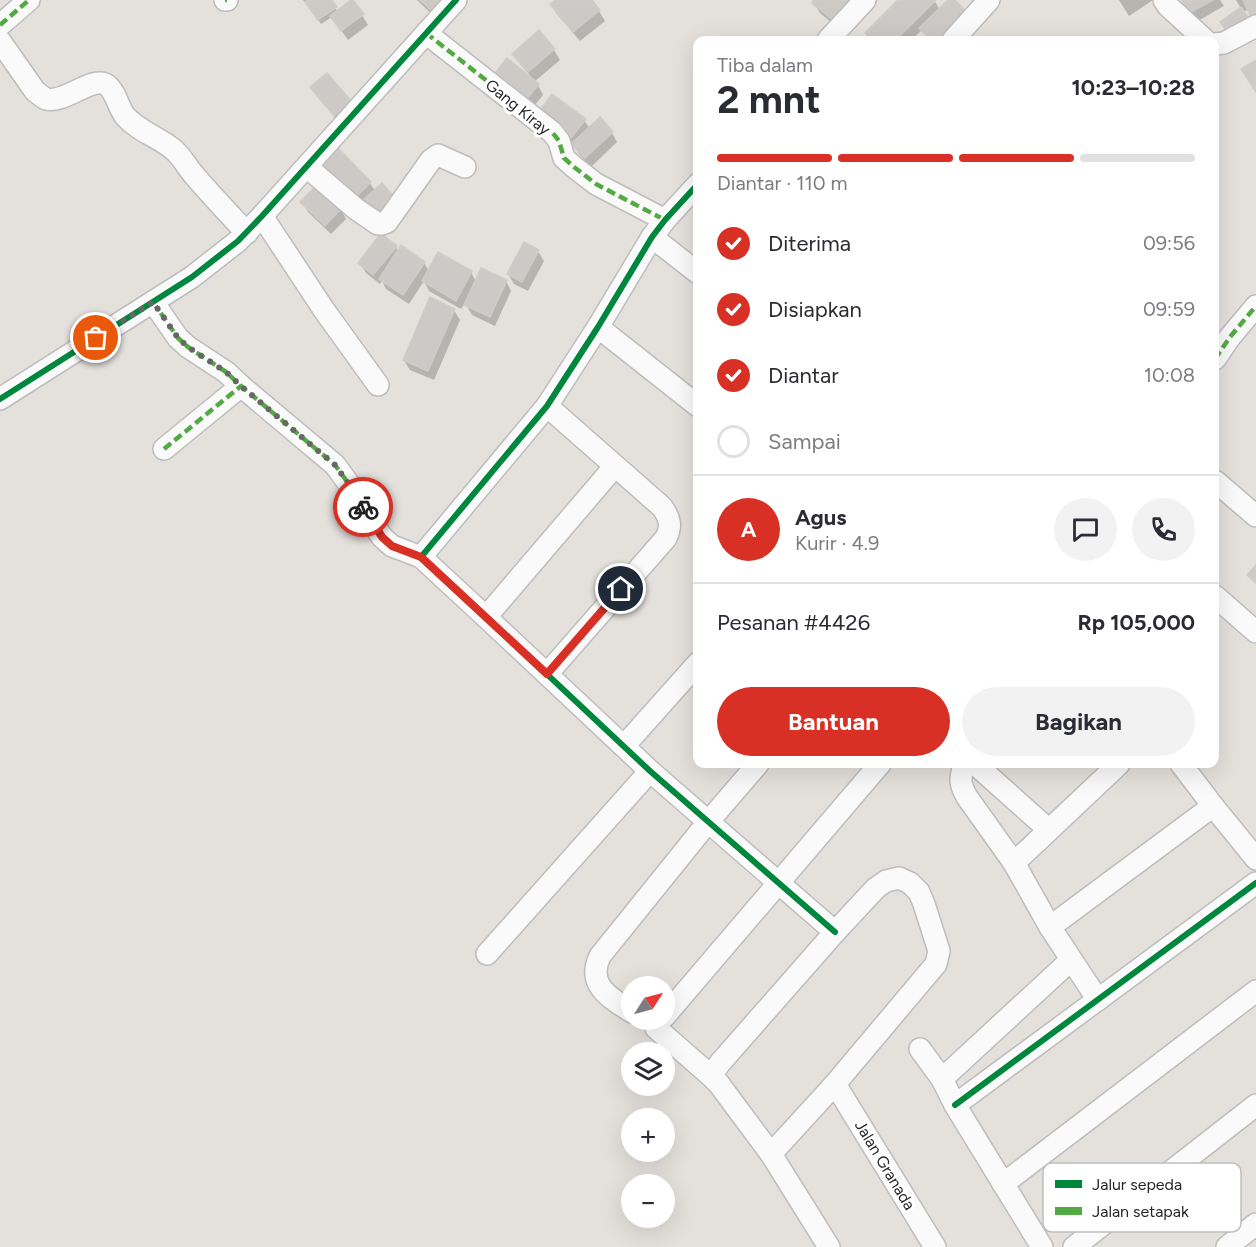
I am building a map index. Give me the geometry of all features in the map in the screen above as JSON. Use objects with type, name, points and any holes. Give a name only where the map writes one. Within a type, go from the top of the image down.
[{"type":"street","points":[[0,25],[29,0]]},
{"type":"street","points":[[0,399],[153,302],[216,260],[238,242],[456,0]]},
{"type":"street","points":[[832,36],[866,0]]},
{"type":"street","points":[[957,36],[990,0]]},
{"type":"street","points":[[1164,0],[1201,36]]},
{"type":"street","points":[[1219,44],[1256,26]]},
{"type":"street","name":"Gang Kiray","points":[[426,33],[552,132],[559,141],[564,158],[658,228],[693,267]]},
{"type":"street","points":[[0,41],[35,91],[42,97],[53,100],[93,84],[107,85],[125,116],[144,132],[175,151],[247,233]]},
{"type":"street","points":[[307,167],[356,209],[378,224],[387,222],[435,156],[438,155],[465,167]]},
{"type":"street","points":[[421,557],[547,406],[658,228],[693,190]]},
{"type":"street","points":[[262,216],[324,310],[378,385]]},
{"type":"street","points":[[153,302],[178,338],[188,347],[226,372],[335,465],[382,537],[392,546],[421,557],[650,771],[835,932]]},
{"type":"street","points":[[1219,352],[1256,306]]},
{"type":"street","points":[[598,327],[693,402]]},
{"type":"street","points":[[164,449],[241,386]]},
{"type":"street","points":[[547,406],[662,507],[670,522],[666,538],[547,674]]},
{"type":"street","points":[[486,617],[615,466]]},
{"type":"street","points":[[1219,484],[1256,516]]},
{"type":"street","points":[[1219,600],[1256,632]]},
{"type":"street","points":[[624,746],[693,669]]},
{"type":"street","points":[[621,1005],[603,990],[597,980],[596,964],[600,956],[755,768]]},
{"type":"street","points":[[675,1000],[877,768]]},
{"type":"street","points":[[963,768],[960,779],[962,787],[1014,863],[1050,927],[1098,1000]]},
{"type":"street","points":[[979,768],[1049,830]]},
{"type":"street","points":[[1014,863],[1115,768]]},
{"type":"street","points":[[1184,768],[1256,859]]},
{"type":"street","points":[[487,954],[650,771]]},
{"type":"street","points":[[1050,927],[1213,806]]},
{"type":"street","points":[[711,1076],[720,1063],[876,888],[886,881],[898,878],[910,883],[919,892],[939,951],[936,964],[835,1084],[771,1154]]},
{"type":"street","points":[[955,1105],[1256,883]]},
{"type":"street","points":[[942,1079],[1071,960]]},
{"type":"street","points":[[1003,1184],[1256,991]]},
{"type":"street","points":[[666,1030],[719,1084],[771,1154],[820,1243]]},
{"type":"street","points":[[920,1049],[942,1079],[955,1105],[1042,1247]]},
{"type":"street","name":"Jalan Granada","points":[[835,1084],[935,1247]]},
{"type":"street","points":[[1182,1163],[1256,1105]]},
{"type":"street","points":[[1227,1247],[1256,1224]]},
{"type":"street","points":[[1074,1247],[1093,1232]]},
{"type":"building","points":[[332,0],[337,7],[318,20],[305,2]]},
{"type":"building","points":[[351,0],[364,14],[341,31],[330,16]]},
{"type":"building","points":[[420,0],[444,0],[433,12]]},
{"type":"building","points":[[555,0],[592,0],[600,10],[573,32],[550,4]]},
{"type":"building","points":[[814,0],[850,0],[833,20],[812,3]]},
{"type":"building","points":[[898,0],[936,0],[900,36],[868,36],[865,33]]},
{"type":"building","points":[[948,0],[955,0],[969,15],[946,36],[927,36],[919,28]]},
{"type":"building","points":[[1182,0],[1213,0],[1189,13]]},
{"type":"building","points":[[1243,0],[1256,0],[1256,18],[1252,20]]},
{"type":"building","points":[[1241,7],[1251,21],[1230,36],[1220,22]]},
{"type":"building","points":[[539,30],[555,49],[528,72],[512,54]]},
{"type":"building","points":[[507,58],[539,84],[524,102],[492,77]]},
{"type":"building","points":[[1256,60],[1256,92],[1241,69]]},
{"type":"building","points":[[327,73],[351,101],[334,116],[310,87]]},
{"type":"building","points":[[552,94],[586,119],[571,138],[538,113]]},
{"type":"building","points":[[600,117],[613,132],[585,158],[571,144]]},
{"type":"building","points":[[339,149],[371,182],[352,201],[320,168]]},
{"type":"building","points":[[382,183],[395,198],[375,215],[362,201]]},
{"type":"building","points":[[318,184],[342,208],[325,226],[300,202]]},
{"type":"building","points":[[381,233],[397,246],[373,275],[358,263]]},
{"type":"building","points":[[524,242],[539,250],[522,282],[507,274]]},
{"type":"building","points":[[401,245],[425,262],[403,295],[379,279]]},
{"type":"building","points":[[438,252],[472,271],[456,301],[422,281]]},
{"type":"building","points":[[481,268],[507,280],[490,317],[464,305]]},
{"type":"building","points":[[430,297],[455,309],[428,371],[403,360]]},
{"type":"building","points":[[1256,565],[1256,583],[1247,575]]},
{"type":"marked path","points":[[0,25],[29,0]]},
{"type":"marked path","points":[[426,33],[552,132],[559,141],[564,158],[574,167],[596,184],[665,220]]},
{"type":"marked path","points":[[153,302],[178,338],[188,347],[226,372],[335,465],[382,537],[392,546],[421,557]]},
{"type":"marked path","points":[[1219,353],[1256,306]]},
{"type":"marked path","points":[[164,449],[241,386]]},
{"type":"cycle path","points":[[0,399],[192,277],[238,241],[456,0]]},
{"type":"cycle path","points":[[693,189],[652,237],[547,406],[421,557],[650,771],[835,932]]},
{"type":"cycle path","points":[[955,1105],[1256,883]]},
{"type":"way so far","points":[[96,338],[153,302],[178,338],[188,347],[216,364],[326,456],[343,475],[363,507]]},
{"type":"route","points":[[363,507],[382,537],[392,546],[421,557],[547,674],[621,589]]}]
